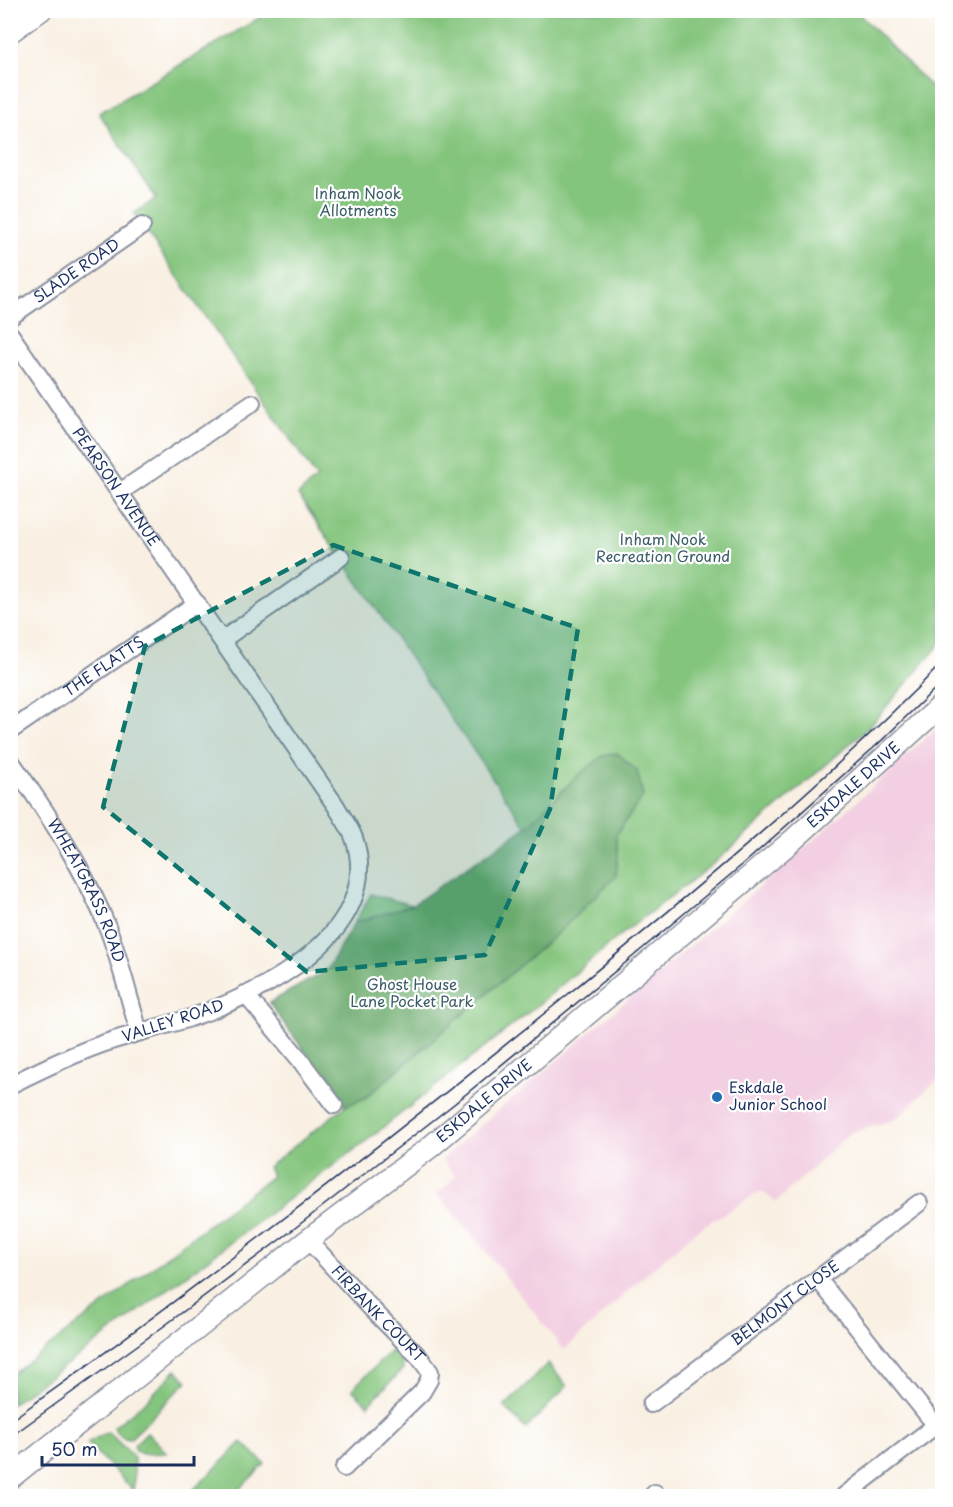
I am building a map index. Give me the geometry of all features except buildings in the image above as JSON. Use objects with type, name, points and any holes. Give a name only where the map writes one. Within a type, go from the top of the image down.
[{"type":"street","points":[[10,32],[41,10]]},
{"type":"street","name":"SLADE ROAD","points":[[10,317],[142,226]]},
{"type":"street","name":"PEARSON AVENUE","points":[[10,334],[197,603],[350,829],[357,852],[358,877]]},
{"type":"street","points":[[120,492],[252,403]]},
{"type":"street","points":[[222,640],[341,557]]},
{"type":"street","name":"THE FLATTS","points":[[10,731],[197,603]]},
{"type":"street","name":"ESKDALE DRIVE","points":[[10,1478],[308,1240],[403,1169],[793,840],[942,705]]},
{"type":"street","name":"WHEATGRASS ROAD","points":[[10,760],[50,816],[79,867],[108,929],[139,1032]]},
{"type":"street","name":"VALLEY ROAD","points":[[10,1085],[71,1056],[139,1032],[191,1017],[245,994],[305,959],[327,940],[344,918],[353,900],[358,877]]},
{"type":"street","points":[[245,994],[334,1105]]},
{"type":"street","name":"BELMONT CLOSE","points":[[651,1404],[918,1203]]},
{"type":"street","name":"FIRBANK COURT","points":[[308,1240],[420,1358],[430,1372],[429,1380],[422,1392],[344,1468]]},
{"type":"street","points":[[818,1280],[939,1429],[844,1497]]},
{"type":"highlighted area","points":[[333,545],[578,628],[550,809],[485,955],[307,972],[103,807],[145,646]]},
{"type":"shaded area","name":"Eskdale Junior School","points":[[942,723],[942,1075],[896,1119],[850,1133],[776,1202],[761,1191],[697,1230],[564,1350],[437,1194],[456,1177],[442,1159],[822,833]]},
{"type":"green space","points":[[271,11],[856,11],[942,98],[942,642],[869,727],[713,864],[617,938],[538,1005],[370,1138],[87,1350],[11,1404],[11,1375],[272,1176],[268,1167],[345,1106],[269,1003],[327,970],[371,894],[419,907],[526,827],[298,495],[317,478],[134,214],[156,198],[99,113]]},
{"type":"green space","name":"Ghost House Lane Pocket Park","points":[[617,753],[637,771],[643,796],[616,835],[618,854],[616,876],[558,933],[365,1098],[345,1106],[269,1003],[327,970],[354,923],[412,905],[526,827],[575,778],[603,756]]},
{"type":"green space","points":[[392,1350],[402,1360],[403,1369],[368,1405],[352,1389]]},
{"type":"green space","points":[[548,1363],[567,1386],[526,1429],[504,1407]]},
{"type":"green space","points":[[176,1370],[187,1381],[130,1439],[120,1435],[114,1427],[145,1402]]},
{"type":"green space","points":[[108,1432],[134,1457],[134,1491],[87,1443]]},
{"type":"green space","points":[[147,1432],[167,1453],[142,1454],[135,1450],[134,1445]]},
{"type":"green space","points":[[242,1442],[265,1464],[232,1496],[197,1496],[192,1491]]},
{"type":"tram line","points":[[10,1421],[152,1318],[292,1212],[567,995],[712,875],[806,792],[853,750],[942,663]]},
{"type":"tram line","points":[[10,1437],[286,1235],[454,1104],[748,860],[879,743],[942,682]]},
{"type":"place","name":"Eskdale Junior School","points":[[717,1097]]},
{"type":"park label","name":"Inham Nook Allotments","points":[[358,202]]},
{"type":"park label","name":"Inham Nook Recreation Ground","points":[[663,548]]}]
